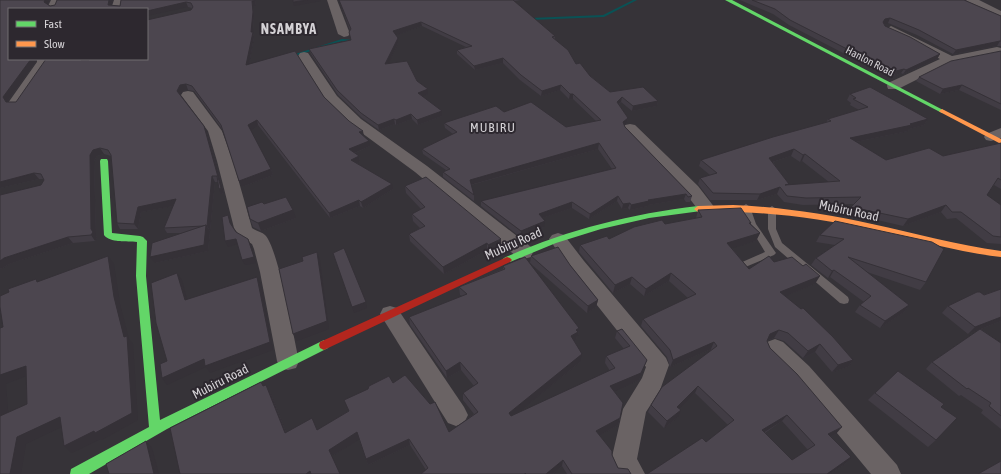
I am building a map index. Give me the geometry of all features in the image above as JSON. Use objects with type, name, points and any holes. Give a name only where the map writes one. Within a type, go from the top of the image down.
[{"type":"street","points":[[332,0],[344,34]]},
{"type":"street","name":"Hanlon Road","points":[[728,0],[893,86],[998,137]]},
{"type":"street","points":[[971,0],[1001,15]]},
{"type":"street","points":[[887,27],[951,60]]},
{"type":"street","points":[[893,86],[942,62],[997,51]]},
{"type":"street","points":[[304,56],[332,99],[356,122],[420,169],[524,252]]},
{"type":"street","points":[[15,103],[43,60]]},
{"type":"street","points":[[188,95],[215,131],[225,161],[243,228],[246,233],[259,240],[263,249],[270,272],[288,361]]},
{"type":"street","points":[[630,128],[692,190],[706,208]]},
{"type":"street","points":[[104,161],[108,235],[112,237],[140,238],[142,241],[141,276],[155,429]]},
{"type":"street","name":"Mubiru Road","points":[[76,474],[97,460],[155,429],[288,361],[524,252],[558,239],[606,225],[652,215],[706,208],[772,209],[862,226],[967,249],[1001,254]]},
{"type":"street","points":[[558,239],[577,266],[658,365],[652,383],[635,409],[624,461],[632,474]]},
{"type":"street","points":[[390,314],[456,415]]},
{"type":"street","points":[[775,348],[805,378],[888,474]]},
{"type":"lane","points":[[743,265],[771,254],[752,224],[746,208]]},
{"type":"lane","points":[[772,209],[772,229],[778,245],[844,300]]},
{"type":"lane","points":[[97,460],[102,474]]},
{"type":"building","points":[[0,0],[45,0],[44,2],[50,6],[55,5],[57,0],[109,0],[108,5],[120,6],[121,0],[254,0],[252,1],[253,12],[251,32],[253,32],[246,65],[295,51],[324,97],[349,121],[363,131],[359,132],[369,141],[349,149],[359,156],[351,160],[392,184],[361,202],[359,200],[329,213],[257,120],[248,125],[271,169],[239,181],[221,125],[192,86],[186,84],[180,85],[177,91],[204,126],[221,188],[219,189],[217,176],[212,176],[207,226],[164,228],[176,199],[138,207],[134,224],[117,223],[111,155],[108,150],[100,148],[93,150],[90,155],[91,229],[93,232],[91,235],[68,237],[4,258],[0,261],[0,195],[41,185],[44,180],[41,174],[34,173],[0,182]]},
{"type":"building","points":[[293,0],[308,0],[293,2]]},
{"type":"building","points":[[339,0],[513,0],[555,36],[552,37],[568,50],[576,64],[580,63],[590,76],[610,92],[643,87],[658,101],[633,106],[622,97],[617,102],[628,118],[623,122],[625,127],[692,196],[688,197],[686,194],[648,200],[649,201],[631,205],[630,203],[623,204],[618,196],[590,214],[572,202],[539,214],[545,221],[521,231],[481,201],[616,168],[599,143],[470,180],[474,195],[443,172],[450,169],[422,149],[457,132],[444,123],[496,106],[504,112],[531,102],[566,127],[601,120],[561,85],[542,91],[521,75],[503,58],[474,66],[457,50],[472,46],[421,22],[393,31],[398,38],[385,64],[407,61],[417,81],[428,89],[418,93],[442,111],[417,120],[411,114],[378,125],[361,113],[337,90],[309,49],[351,40],[349,32],[351,29]]},
{"type":"building","points":[[752,0],[964,0],[1001,16],[1001,41],[956,50],[919,30],[890,18],[885,19],[883,22],[885,26],[910,37],[940,54],[906,70],[896,71],[876,62],[852,48],[847,49],[790,20],[775,9]]},
{"type":"building","points":[[1001,51],[1001,104],[962,85],[943,89],[919,77],[951,61]]},
{"type":"building","points":[[870,87],[928,119],[910,124],[912,125],[850,138],[886,160],[929,148],[943,156],[1001,143],[1001,180],[998,178],[987,195],[1001,205],[1001,237],[993,236],[961,212],[952,212],[946,205],[908,219],[851,207],[861,197],[806,198],[787,196],[780,187],[760,194],[713,193],[700,178],[717,173],[701,160],[773,137],[831,121],[828,119],[868,107],[853,99],[856,98],[850,94]],"holes":[[[794,149],[803,155],[805,154],[840,181],[785,185],[789,184],[769,158]]]},
{"type":"building","points":[[426,177],[501,239],[488,245],[487,243],[443,267],[409,234],[425,226],[412,214],[425,207],[405,186]]},
{"type":"building","points":[[286,197],[293,210],[258,223],[250,219],[247,207],[262,202],[264,204]]},
{"type":"building","points":[[741,208],[751,223],[749,223],[760,233],[727,243],[749,269],[769,256],[774,262],[792,257],[803,266],[806,264],[820,276],[780,292],[801,309],[803,308],[833,337],[853,360],[838,365],[820,344],[808,351],[788,333],[779,330],[770,334],[767,341],[770,348],[797,374],[842,427],[828,434],[851,457],[827,474],[647,474],[702,438],[706,442],[734,420],[698,386],[677,407],[681,410],[667,421],[651,405],[662,387],[717,346],[714,342],[673,360],[670,350],[643,319],[696,294],[671,273],[646,289],[632,277],[615,285],[580,245],[607,236],[609,239],[634,227],[662,220],[665,224],[702,217],[698,210]],"holes":[[[787,415],[815,445],[792,460],[762,430]]]},
{"type":"building","points":[[228,215],[230,223],[236,232],[248,239],[254,257],[242,260],[236,239],[225,241],[222,217]]},
{"type":"building","points":[[835,221],[932,242],[944,249],[926,282],[848,257],[909,305],[885,321],[860,305],[871,296],[834,270],[832,271],[816,258],[844,239],[820,235]]},
{"type":"building","points":[[206,225],[204,245],[150,257],[152,243]]},
{"type":"building","points":[[558,247],[570,265],[598,300],[588,306],[531,256]]},
{"type":"building","points":[[344,248],[366,302],[352,307],[333,253]]},
{"type":"building","points":[[317,252],[327,321],[293,334],[279,269],[303,261],[302,257]]},
{"type":"building","points":[[108,256],[114,297],[124,337],[127,336],[132,413],[95,433],[94,431],[64,446],[60,417],[17,437],[10,474],[0,474],[0,416],[27,404],[26,366],[0,375],[0,328],[3,327],[0,296],[9,292],[8,289],[36,279],[37,282]]},
{"type":"building","points":[[525,257],[579,328],[576,330],[578,332],[571,336],[582,354],[509,413],[511,416],[615,368],[606,356],[630,346],[617,331],[622,329],[647,360],[641,373],[610,386],[623,403],[620,418],[596,431],[612,451],[612,455],[618,468],[628,469],[631,474],[572,474],[563,460],[546,474],[421,474],[428,468],[409,439],[366,459],[357,432],[329,450],[340,474],[311,474],[310,471],[306,474],[180,474],[170,428],[261,382],[263,386],[266,385],[285,433],[312,418],[317,430],[349,411],[344,400],[368,389],[369,386],[389,376],[393,383],[405,375],[430,404],[435,402],[449,432],[478,412],[463,393],[478,383],[460,362],[446,371],[409,317],[467,294],[459,287],[505,269],[503,266]]},
{"type":"building","points":[[177,273],[185,300],[257,277],[270,342],[205,366],[204,359],[162,378],[160,364],[167,361],[156,323],[151,283]]},
{"type":"building","points":[[1001,289],[1001,317],[975,327],[948,306],[977,292],[984,295]]},
{"type":"building","points":[[980,329],[1001,343],[1001,416],[989,406],[991,403],[968,388],[967,389],[932,362]]},
{"type":"building","points":[[898,371],[944,404],[941,407],[957,418],[936,440],[875,393]]},
{"type":"building","points":[[146,441],[154,474],[109,474],[106,464]]},
{"type":"building","points":[[1001,461],[1001,474],[978,474]]},
{"type":"waterway","points":[[530,19],[604,16],[635,0]]},
{"type":"waterway","points":[[291,56],[342,40],[354,41]]},
{"type":"traffic: fast","points":[[728,0],[942,111]]},
{"type":"traffic: fast","points":[[104,161],[108,235],[112,237],[140,239],[142,241],[141,276],[155,429]]},
{"type":"traffic: fast","points":[[507,260],[553,241],[600,226],[624,220],[698,209]]},
{"type":"traffic: fast","points":[[76,474],[163,425],[324,345]]},
{"type":"traffic: slow","points":[[942,111],[1001,142]]},
{"type":"traffic: slow","points":[[698,209],[768,209],[803,214],[873,227],[976,251],[1001,254]]},
{"type":"traffic: jam","points":[[324,345],[507,260]]},
{"type":"district","name":"NSAMBYA","points":[[289,29]]},
{"type":"district","name":"MUBIRU","points":[[493,127]]}]
